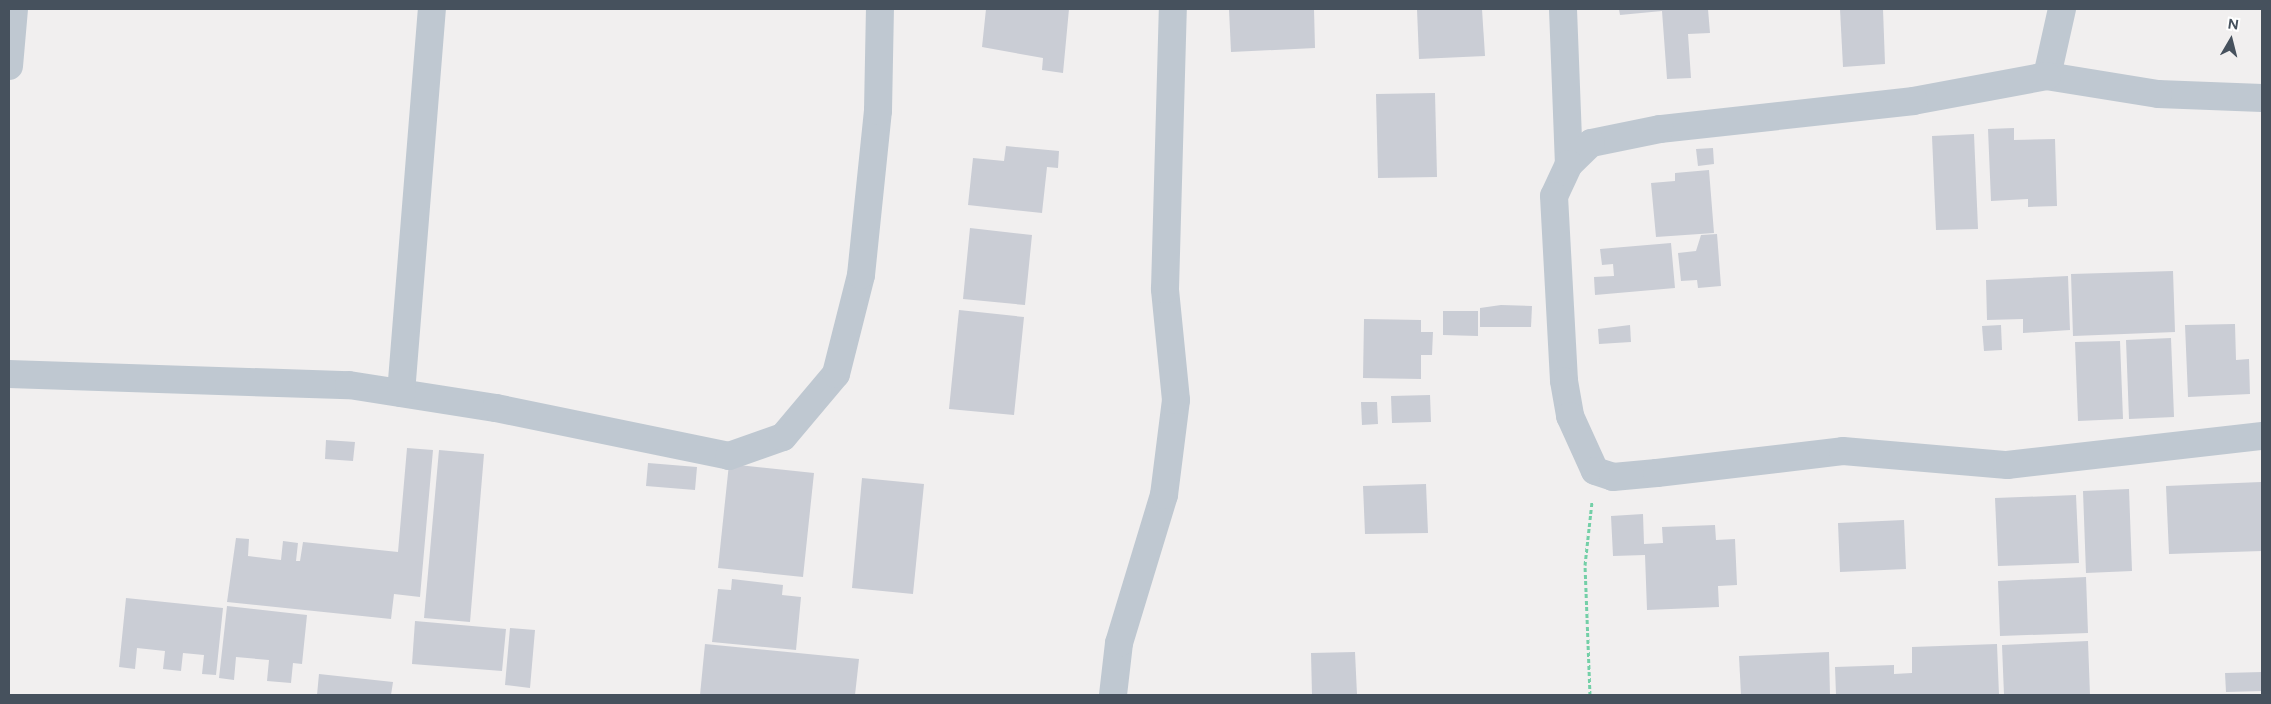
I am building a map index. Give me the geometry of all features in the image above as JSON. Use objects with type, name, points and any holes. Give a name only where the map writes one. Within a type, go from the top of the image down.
[{"type":"street","points":[[9,66],[14,9]]},
{"type":"street","points":[[401,393],[432,9]]},
{"type":"street","points":[[9,374],[348,385],[496,408],[729,456],[783,437],[836,374],[861,275],[878,111],[880,9]]},
{"type":"street","points":[[1113,695],[1119,643],[1164,495],[1176,400],[1165,289],[1173,9]]},
{"type":"street","points":[[1563,9],[1569,164]]},
{"type":"street","points":[[2047,76],[2062,9]]},
{"type":"street","points":[[2262,98],[2158,94],[2047,76],[1914,101],[1621,136],[1591,143],[1569,164],[1554,196],[1564,381],[1570,416],[1595,471],[1613,477],[1640,475],[1843,451],[2007,465],[2262,436]]},
{"type":"path","points":[[1590,695],[1585,565],[1595,471]]},
{"type":"building","points":[[986,9],[1069,9],[1063,73],[1042,70],[1043,58],[982,47]]},
{"type":"building","points":[[1229,9],[1314,9],[1315,48],[1231,52]]},
{"type":"building","points":[[1417,9],[1482,9],[1485,56],[1419,59]]},
{"type":"building","points":[[1619,9],[1708,9],[1710,33],[1688,34],[1691,78],[1667,79],[1662,11],[1620,15]]},
{"type":"building","points":[[1840,9],[1883,9],[1885,64],[1843,67]]},
{"type":"building","points":[[1435,93],[1437,177],[1378,178],[1376,94]]},
{"type":"building","points":[[2014,128],[2014,140],[2055,139],[2057,206],[2028,207],[2028,199],[1991,201],[1988,129]]},
{"type":"building","points":[[1974,134],[1978,229],[1936,230],[1932,136]]},
{"type":"building","points":[[1006,146],[1059,151],[1058,168],[1047,167],[1042,213],[968,205],[973,158],[1004,161]]},
{"type":"building","points":[[1713,148],[1714,164],[1698,166],[1696,149]]},
{"type":"building","points":[[1709,170],[1714,233],[1656,237],[1651,183],[1675,181],[1675,173]]},
{"type":"building","points":[[970,228],[1032,235],[1025,305],[963,299]]},
{"type":"building","points":[[1717,234],[1721,286],[1698,288],[1697,280],[1681,281],[1678,253],[1696,251],[1701,235]]},
{"type":"building","points":[[1671,243],[1675,288],[1595,295],[1594,277],[1614,276],[1613,264],[1602,265],[1600,249]]},
{"type":"building","points":[[2173,271],[2175,332],[2073,336],[2071,274]]},
{"type":"building","points":[[2068,276],[2070,330],[2023,333],[2023,319],[1987,320],[1986,280]]},
{"type":"building","points":[[1501,305],[1532,306],[1531,327],[1480,327],[1480,308]]},
{"type":"building","points":[[959,310],[1024,317],[1014,415],[949,409]]},
{"type":"building","points":[[1443,311],[1478,311],[1478,336],[1443,335]]},
{"type":"building","points":[[1364,319],[1421,320],[1421,332],[1433,332],[1432,355],[1421,355],[1421,379],[1363,378]]},
{"type":"building","points":[[2235,324],[2236,360],[2249,359],[2250,394],[2188,397],[2185,325]]},
{"type":"building","points":[[1630,325],[1631,342],[1599,344],[1598,329]]},
{"type":"building","points":[[2001,325],[2002,350],[1984,351],[1982,326]]},
{"type":"building","points":[[2171,338],[2174,417],[2129,419],[2126,340]]},
{"type":"building","points":[[2120,341],[2123,419],[2078,421],[2075,342]]},
{"type":"building","points":[[1430,395],[1431,422],[1392,423],[1391,396]]},
{"type":"building","points":[[1361,402],[1377,402],[1378,424],[1362,425]]},
{"type":"building","points":[[326,440],[355,442],[353,461],[325,459]]},
{"type":"building","points":[[407,448],[433,450],[420,597],[394,594],[391,619],[227,602],[236,538],[249,539],[248,556],[281,560],[283,541],[298,543],[296,561],[300,561],[303,542],[398,552]]},
{"type":"building","points":[[439,450],[484,454],[470,622],[424,618]]},
{"type":"building","points":[[648,463],[697,467],[695,490],[646,486]]},
{"type":"building","points":[[729,464],[814,473],[803,577],[718,568]]},
{"type":"building","points":[[862,478],[924,484],[913,594],[852,588]]},
{"type":"building","points":[[2261,482],[2262,551],[2169,554],[2166,486]]},
{"type":"building","points":[[1426,484],[1428,533],[1365,534],[1363,486]]},
{"type":"building","points":[[2129,489],[2132,571],[2086,573],[2083,491]]},
{"type":"building","points":[[2076,495],[2079,563],[1998,566],[1995,498]]},
{"type":"building","points":[[1643,514],[1644,544],[1663,543],[1662,527],[1715,525],[1716,540],[1735,539],[1737,585],[1718,586],[1719,607],[1647,610],[1645,555],[1613,556],[1611,516]]},
{"type":"building","points":[[1904,520],[1906,569],[1840,572],[1838,523]]},
{"type":"building","points":[[2086,577],[2088,633],[2000,636],[1998,581]]},
{"type":"building","points":[[732,579],[783,585],[782,595],[801,597],[796,650],[712,642],[718,589],[731,590]]},
{"type":"building","points":[[126,598],[223,608],[216,675],[202,674],[204,655],[183,653],[181,671],[163,669],[165,651],[137,648],[135,669],[119,667]]},
{"type":"building","points":[[227,606],[307,615],[302,664],[293,663],[291,683],[267,681],[269,660],[236,657],[234,680],[219,678]]},
{"type":"building","points":[[415,621],[506,629],[502,671],[412,664]]},
{"type":"building","points":[[510,628],[535,630],[530,688],[505,685]]},
{"type":"building","points":[[2088,641],[2090,695],[2004,695],[2002,645]]},
{"type":"building","points":[[705,644],[859,659],[855,695],[700,695]]},
{"type":"building","points":[[1997,644],[1999,695],[1836,695],[1835,667],[1894,665],[1894,674],[1912,673],[1912,647]]},
{"type":"building","points":[[1355,652],[1357,695],[1312,695],[1311,653]]},
{"type":"building","points":[[1829,652],[1830,695],[1741,695],[1739,656]]},
{"type":"building","points":[[2262,672],[2262,691],[2226,692],[2225,673]]},
{"type":"building","points":[[319,674],[393,682],[391,695],[317,695]]}]
